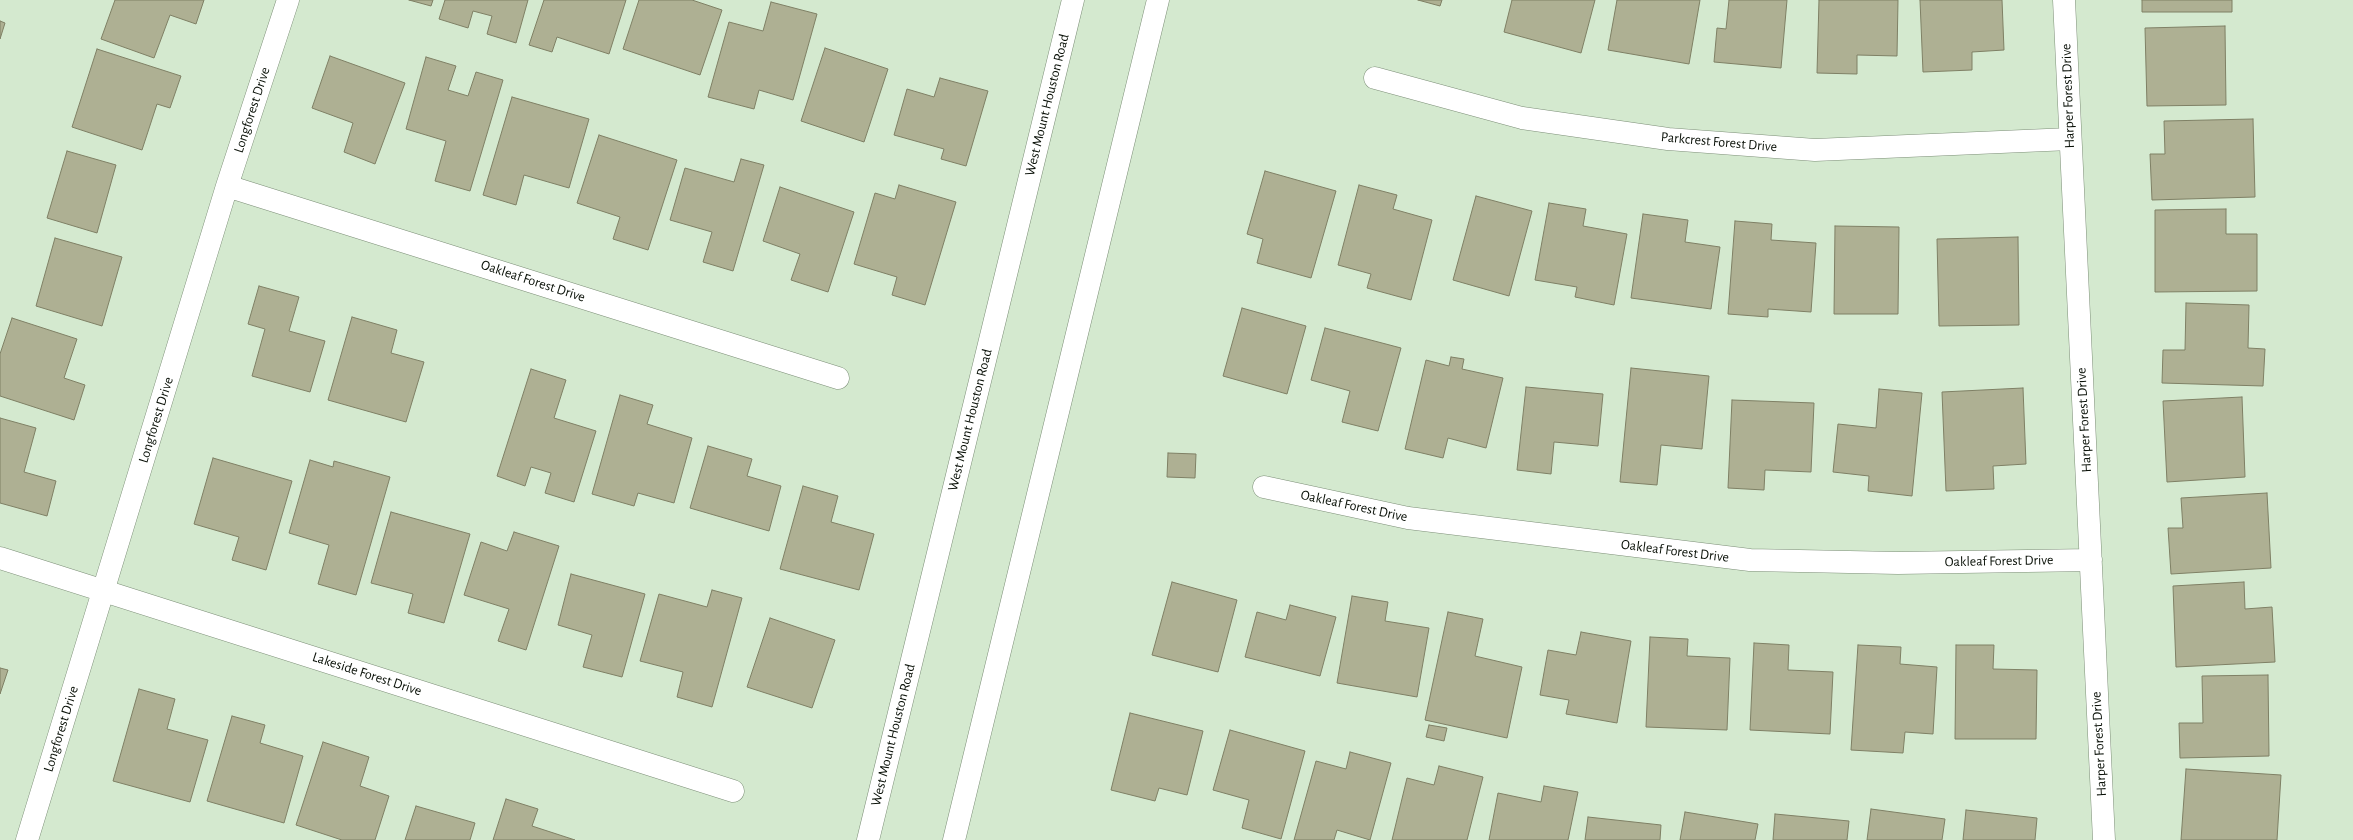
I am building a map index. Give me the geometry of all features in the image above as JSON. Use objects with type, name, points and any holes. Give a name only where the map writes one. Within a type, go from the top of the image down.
[{"type":"street","name":"Longforest Drive","points":[[27,840],[105,590],[227,186],[288,0]]},
{"type":"street","name":"West Mount Houston Road","points":[[868,840],[1073,0]]},
{"type":"street","points":[[954,840],[1158,0]]},
{"type":"street","name":"Harper Forest Drive","points":[[2064,0],[2104,840]]},
{"type":"street","name":"Parkcrest Forest Drive","points":[[1375,78],[1522,118],[1668,139],[1815,150],[2070,139]]},
{"type":"street","name":"Oakleaf Forest Drive","points":[[227,186],[838,378]]},
{"type":"street","name":"Oakleaf Forest Drive","points":[[1264,487],[1408,518],[1750,560],[1898,563],[2091,560]]},
{"type":"street","name":"Lakeside Forest Drive","points":[[0,558],[105,590],[733,791]]},
{"type":"building","points":[[115,0],[204,0],[196,24],[170,15],[154,58],[101,39]]},
{"type":"building","points":[[409,0],[433,0],[431,6]]},
{"type":"building","points":[[445,0],[528,0],[516,43],[487,34],[492,16],[473,11],[468,28],[439,19]]},
{"type":"building","points":[[544,0],[626,0],[609,54],[557,37],[552,52],[529,45]]},
{"type":"building","points":[[639,0],[692,0],[722,10],[700,75],[623,49]]},
{"type":"building","points":[[1418,0],[1442,0],[1440,6]]},
{"type":"building","points":[[1512,0],[1595,0],[1581,53],[1504,32]]},
{"type":"building","points":[[1617,0],[1700,0],[1689,64],[1608,50]]},
{"type":"building","points":[[1729,0],[1787,0],[1781,68],[1714,62],[1717,28],[1726,29]]},
{"type":"building","points":[[1819,0],[1898,0],[1897,56],[1857,55],[1857,74],[1817,73]]},
{"type":"building","points":[[1920,0],[2002,0],[2004,50],[1972,52],[1972,70],[1923,72]]},
{"type":"building","points":[[2142,0],[2232,0],[2232,12],[2142,12]]},
{"type":"building","points":[[771,2],[817,14],[793,100],[759,90],[754,109],[708,97],[729,22],[763,31]]},
{"type":"building","points":[[0,21],[5,23],[0,39]]},
{"type":"building","points":[[2225,26],[2226,105],[2147,106],[2145,28]]},
{"type":"building","points":[[825,48],[888,69],[864,142],[801,121]]},
{"type":"building","points":[[97,49],[181,76],[170,108],[157,104],[142,150],[72,127]]},
{"type":"building","points":[[330,56],[405,83],[375,164],[344,152],[353,123],[312,108]]},
{"type":"building","points":[[426,57],[456,66],[448,90],[468,96],[476,72],[503,80],[470,191],[435,181],[446,141],[406,129]]},
{"type":"building","points":[[940,78],[988,91],[966,166],[941,159],[944,149],[894,135],[907,89],[934,97]]},
{"type":"building","points":[[512,97],[589,119],[569,188],[524,175],[516,205],[483,195]]},
{"type":"building","points":[[2253,119],[2255,197],[2152,200],[2150,154],[2165,154],[2164,121]]},
{"type":"building","points":[[599,135],[677,160],[648,250],[613,239],[620,217],[577,203]]},
{"type":"building","points":[[67,151],[116,165],[97,233],[47,218]]},
{"type":"building","points":[[741,159],[764,165],[733,271],[703,262],[712,232],[670,220],[685,168],[734,182]]},
{"type":"building","points":[[1265,171],[1336,191],[1311,278],[1257,263],[1263,239],[1247,234]]},
{"type":"building","points":[[899,185],[956,202],[925,305],[892,295],[897,277],[854,264],[875,193],[895,199]]},
{"type":"building","points":[[1359,185],[1397,195],[1393,209],[1432,220],[1411,300],[1367,288],[1371,274],[1338,265]]},
{"type":"building","points":[[780,187],[854,212],[828,292],[791,280],[800,254],[763,241]]},
{"type":"building","points":[[1476,196],[1532,211],[1509,296],[1453,280]]},
{"type":"building","points":[[1549,203],[1586,209],[1583,226],[1627,234],[1614,305],[1575,297],[1577,287],[1535,280]]},
{"type":"building","points":[[2226,209],[2226,234],[2257,234],[2257,291],[2155,292],[2155,210]]},
{"type":"building","points":[[1643,214],[1688,220],[1685,242],[1720,247],[1711,309],[1631,298]]},
{"type":"building","points":[[1735,221],[1772,224],[1771,240],[1816,243],[1811,312],[1768,309],[1768,317],[1728,314]]},
{"type":"building","points":[[1835,226],[1899,227],[1898,314],[1834,314]]},
{"type":"building","points":[[2018,237],[2019,325],[1939,326],[1937,239]]},
{"type":"building","points":[[55,238],[122,257],[102,326],[36,306]]},
{"type":"building","points":[[259,286],[299,297],[289,331],[325,341],[310,392],[252,376],[265,329],[248,324]]},
{"type":"building","points":[[2186,303],[2249,305],[2248,348],[2265,349],[2263,386],[2162,383],[2163,350],[2185,350]]},
{"type":"building","points":[[1242,308],[1306,326],[1287,394],[1223,376]]},
{"type":"building","points":[[352,317],[397,330],[391,353],[424,362],[406,422],[328,400]]},
{"type":"building","points":[[12,318],[77,339],[64,378],[85,385],[74,420],[0,396],[0,354]]},
{"type":"building","points":[[1325,328],[1401,348],[1378,431],[1342,422],[1350,391],[1311,380]]},
{"type":"building","points":[[1451,357],[1464,359],[1462,369],[1503,378],[1486,448],[1448,438],[1443,458],[1405,449],[1426,360],[1449,366]]},
{"type":"building","points":[[1631,368],[1709,376],[1702,449],[1661,445],[1657,485],[1620,482]]},
{"type":"building","points":[[531,369],[566,380],[554,418],[596,431],[574,502],[545,493],[551,473],[531,467],[525,486],[497,476]]},
{"type":"building","points":[[1526,387],[1603,394],[1598,446],[1554,442],[1551,474],[1517,470]]},
{"type":"building","points":[[2023,388],[2026,464],[1993,466],[1994,489],[1946,491],[1942,392]]},
{"type":"building","points":[[1879,389],[1922,393],[1912,496],[1868,491],[1869,476],[1833,472],[1838,424],[1876,428]]},
{"type":"building","points":[[620,395],[653,405],[647,424],[692,438],[674,503],[638,493],[634,506],[592,494]]},
{"type":"building","points":[[2242,397],[2245,477],[2167,482],[2163,401]]},
{"type":"building","points":[[1732,400],[1814,403],[1811,472],[1765,470],[1764,490],[1728,488]]},
{"type":"building","points":[[0,418],[36,428],[24,472],[56,481],[47,516],[0,503]]},
{"type":"building","points":[[708,446],[752,459],[747,476],[781,486],[769,531],[690,508]]},
{"type":"building","points":[[1168,453],[1196,454],[1195,478],[1167,477]]},
{"type":"building","points":[[213,458],[292,481],[266,570],[232,560],[239,537],[194,524]]},
{"type":"building","points":[[310,460],[333,467],[334,461],[390,477],[356,595],[318,584],[329,545],[289,533]]},
{"type":"building","points":[[803,486],[838,496],[831,522],[874,534],[859,590],[780,569]]},
{"type":"building","points":[[2267,493],[2271,568],[2171,574],[2168,528],[2183,528],[2181,498]]},
{"type":"building","points":[[391,512],[470,534],[444,623],[408,613],[413,594],[371,583]]},
{"type":"building","points":[[514,532],[559,546],[526,650],[498,641],[509,609],[464,595],[481,542],[507,551]]},
{"type":"building","points":[[571,574],[645,594],[622,677],[583,667],[592,635],[558,625]]},
{"type":"building","points":[[1172,582],[1237,600],[1218,672],[1152,655]]},
{"type":"building","points":[[2244,582],[2245,609],[2272,607],[2275,662],[2176,667],[2173,586]]},
{"type":"building","points":[[712,590],[742,598],[712,707],[677,697],[683,672],[640,661],[659,594],[707,607]]},
{"type":"building","points":[[1352,596],[1388,602],[1385,621],[1429,628],[1417,697],[1337,683]]},
{"type":"building","points":[[1290,605],[1336,617],[1320,676],[1245,657],[1257,612],[1286,620]]},
{"type":"building","points":[[1448,612],[1483,619],[1475,656],[1522,667],[1507,738],[1425,720]]},
{"type":"building","points":[[770,618],[835,640],[812,708],[747,687]]},
{"type":"building","points":[[1581,632],[1631,641],[1617,723],[1566,714],[1569,700],[1540,695],[1548,650],[1576,655]]},
{"type":"building","points":[[1650,637],[1688,639],[1687,656],[1730,658],[1727,730],[1646,727]]},
{"type":"building","points":[[1754,643],[1789,645],[1788,670],[1833,672],[1830,734],[1750,730]]},
{"type":"building","points":[[1858,645],[1901,647],[1900,664],[1937,667],[1933,734],[1905,732],[1903,753],[1851,750]]},
{"type":"building","points":[[1956,645],[1994,645],[1993,669],[2037,670],[2036,739],[1955,739]]},
{"type":"building","points":[[0,668],[8,670],[0,694]]},
{"type":"building","points":[[2268,675],[2269,756],[2180,758],[2179,723],[2203,723],[2202,676]]},
{"type":"building","points":[[139,689],[175,699],[167,729],[208,740],[190,802],[113,781]]},
{"type":"building","points":[[1130,713],[1203,731],[1187,795],[1159,788],[1155,801],[1111,790]]},
{"type":"building","points":[[232,716],[265,725],[260,743],[303,756],[284,823],[207,801]]},
{"type":"building","points":[[1429,725],[1447,728],[1444,741],[1426,737]]},
{"type":"building","points":[[1230,730],[1305,751],[1281,839],[1242,828],[1249,800],[1213,790]]},
{"type":"building","points":[[323,742],[369,757],[360,786],[389,796],[375,840],[342,840],[296,825]]},
{"type":"building","points":[[1350,752],[1391,763],[1370,840],[1337,830],[1334,840],[1294,840],[1316,761],[1346,769]]},
{"type":"building","points":[[1439,766],[1483,777],[1467,840],[1392,840],[1407,778],[1434,785]]},
{"type":"building","points":[[2186,769],[2281,775],[2277,840],[2181,840]]},
{"type":"building","points":[[1544,786],[1578,792],[1568,840],[1489,840],[1498,793],[1541,802]]},
{"type":"building","points":[[506,799],[538,809],[532,826],[575,840],[493,840]]},
{"type":"building","points":[[416,806],[475,823],[470,840],[405,840]]},
{"type":"building","points":[[1871,809],[1945,819],[1942,840],[1867,840]]},
{"type":"building","points":[[1966,810],[2037,818],[2035,840],[1963,840]]},
{"type":"building","points":[[1685,812],[1758,824],[1755,840],[1680,840]]},
{"type":"building","points":[[1775,814],[1849,821],[1847,840],[1773,840]]},
{"type":"building","points":[[1588,817],[1661,825],[1660,840],[1585,840]]}]
